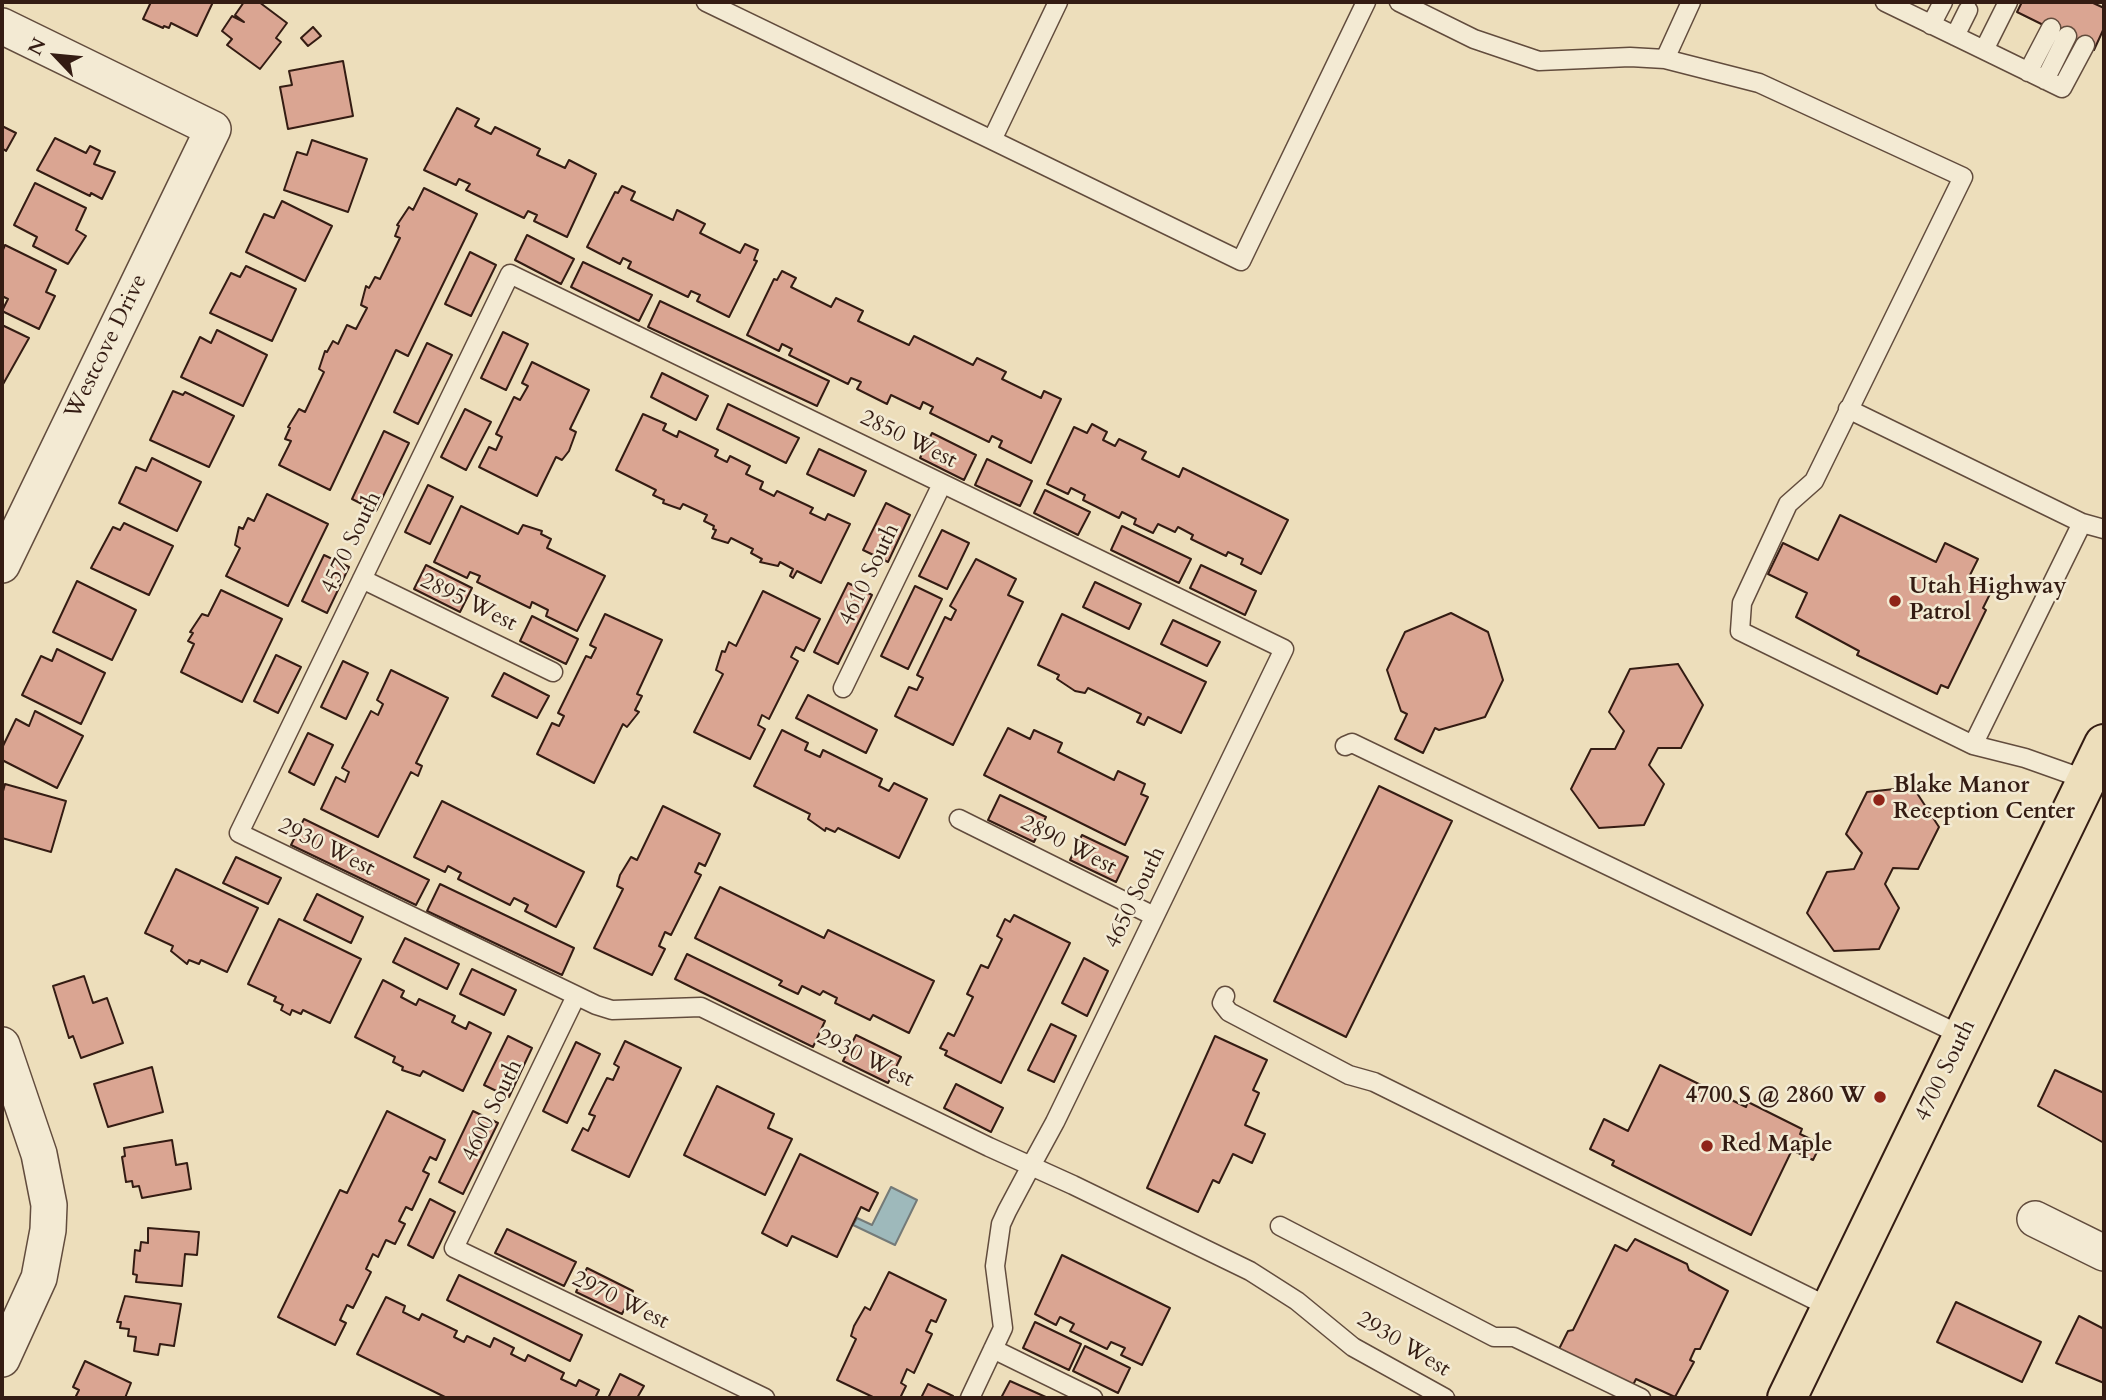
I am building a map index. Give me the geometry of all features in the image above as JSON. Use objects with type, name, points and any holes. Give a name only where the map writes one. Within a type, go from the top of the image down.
[{"type":"main road","name":"4700 South","points":[[1787,1398],[1962,1037],[2095,784],[2104,744]]},
{"type":"street","name":"Westcove Drive","points":[[2,26],[213,129],[2,565]]},
{"type":"street","points":[[2,1045],[39,1154],[48,1205],[48,1230],[39,1278],[2,1359]]},
{"type":"street","points":[[2035,1219],[2104,1253]]},
{"type":"lane","points":[[706,2],[743,10],[992,140],[1241,261],[1366,2]]},
{"type":"lane","points":[[992,140],[1058,2]]},
{"type":"lane","points":[[1399,2],[1474,39],[1539,61],[1630,57],[1665,59],[1759,83],[1963,177],[1814,481],[1788,504],[1742,603],[1740,631],[1973,745],[2025,758],[2095,784]]},
{"type":"lane","points":[[1665,59],[1691,2]]},
{"type":"lane","points":[[1885,2],[1917,9],[1931,24],[2062,88],[2085,45]]},
{"type":"lane","points":[[1931,24],[1943,2]]},
{"type":"lane","points":[[1984,50],[2008,2]]},
{"type":"lane","points":[[1955,36],[1968,10]]},
{"type":"lane","points":[[2028,72],[2059,32],[2045,80]]},
{"type":"lane","name":"2850 West","points":[[510,274],[1284,649]]},
{"type":"lane","name":"4570 South","points":[[239,833],[510,274]]},
{"type":"lane","points":[[1848,409],[2082,523],[2104,529]]},
{"type":"lane","name":"4610 South","points":[[843,688],[942,484]]},
{"type":"lane","points":[[1973,745],[2082,523]]},
{"type":"lane","name":"2895 West","points":[[362,579],[553,672]]},
{"type":"lane","name":"4650 South","points":[[970,1398],[1003,1328],[995,1266],[998,1236],[1284,649]]},
{"type":"lane","points":[[1345,746],[1352,743],[1962,1037]]},
{"type":"lane","name":"2890 West","points":[[959,819],[1154,916]]},
{"type":"lane","name":"2930 West","points":[[239,833],[576,996],[612,1010],[701,1007],[1250,1271],[1297,1301],[1353,1348],[1445,1398]]},
{"type":"lane","name":"4600 South","points":[[454,1248],[576,996]]},
{"type":"lane","points":[[1225,996],[1223,1003],[1229,1012],[1349,1075],[1374,1082],[1830,1308]]},
{"type":"lane","points":[[1280,1226],[1494,1336],[1514,1337],[1641,1398]]},
{"type":"lane","name":"2970 West","points":[[454,1248],[765,1398]]},
{"type":"lane","points":[[993,1349],[1093,1398]]},
{"type":"water","points":[[891,1187],[917,1200],[895,1245],[853,1225],[857,1218],[872,1225]]},
{"type":"building","points":[[151,2],[213,2],[197,36],[171,23],[169,28],[163,28],[143,19]]},
{"type":"building","points":[[244,2],[259,2],[287,23],[276,38],[281,42],[260,69],[227,45],[232,39],[222,31],[232,16],[244,22],[235,15]]},
{"type":"building","points":[[2022,2],[2091,2],[2104,8],[2104,28],[2094,50],[2017,12]]},
{"type":"building","points":[[313,27],[321,36],[308,46],[301,38]]},
{"type":"building","points":[[343,61],[353,116],[288,129],[280,87],[292,85],[289,71]]},
{"type":"building","points":[[457,108],[479,119],[475,126],[491,134],[495,127],[540,149],[537,155],[565,168],[569,160],[596,174],[567,237],[534,221],[537,215],[528,211],[524,218],[466,190],[470,184],[459,179],[456,185],[424,170]]},
{"type":"building","points":[[2,126],[16,133],[6,151],[2,148]]},
{"type":"building","points":[[55,138],[86,153],[90,146],[100,151],[94,164],[115,172],[102,199],[91,193],[90,196],[37,170]]},
{"type":"building","points":[[312,140],[367,159],[348,212],[284,190],[297,152],[307,155]]},
{"type":"building","points":[[35,183],[86,208],[76,230],[86,236],[68,264],[33,246],[37,237],[14,225]]},
{"type":"building","points":[[622,186],[635,192],[631,200],[673,220],[677,210],[705,224],[700,233],[740,253],[745,244],[758,250],[754,260],[757,261],[729,317],[697,301],[700,295],[691,291],[688,297],[628,268],[631,262],[623,258],[620,264],[587,247],[615,192],[618,193]]},
{"type":"building","points":[[424,188],[477,214],[408,356],[396,350],[330,490],[279,465],[291,441],[285,439],[290,428],[288,427],[299,409],[305,412],[324,372],[319,369],[325,351],[327,352],[333,341],[338,344],[347,325],[356,329],[367,308],[361,305],[366,286],[369,288],[375,277],[380,279],[400,238],[395,236],[399,226],[397,225],[409,207],[413,210]]},
{"type":"building","points":[[282,201],[332,226],[305,281],[246,252],[264,214],[274,218]]},
{"type":"building","points":[[527,235],[574,259],[561,284],[515,260]]},
{"type":"building","points":[[5,245],[56,270],[46,292],[55,296],[39,329],[2,311],[8,299],[2,296],[2,252]]},
{"type":"building","points":[[470,252],[496,265],[471,316],[445,304]]},
{"type":"building","points":[[583,262],[652,295],[639,321],[571,287]]},
{"type":"building","points":[[246,266],[296,289],[272,341],[210,313],[231,273],[240,277]]},
{"type":"building","points":[[782,271],[796,278],[791,287],[831,307],[836,298],[863,311],[858,321],[909,345],[914,336],[973,365],[977,358],[1006,372],[1002,379],[1041,398],[1044,391],[1061,399],[1031,463],[999,447],[1002,441],[992,436],[989,442],[930,413],[933,407],[923,402],[920,409],[891,395],[887,404],[857,389],[861,382],[851,378],[848,384],[789,355],[792,349],[782,344],[779,351],[747,335],[774,279],[777,280]]},
{"type":"building","points":[[660,301],[829,381],[817,406],[648,327]]},
{"type":"building","points":[[2,325],[29,338],[2,386]]},
{"type":"building","points":[[217,330],[267,355],[243,406],[181,377],[200,337],[211,343]]},
{"type":"building","points":[[503,332],[528,344],[506,390],[481,378]]},
{"type":"building","points":[[427,343],[452,355],[418,424],[394,412]]},
{"type":"building","points":[[532,362],[589,390],[570,429],[576,432],[569,451],[562,460],[556,457],[537,496],[479,467],[489,447],[496,450],[502,437],[496,434],[514,397],[520,400],[528,386],[522,383]]},
{"type":"building","points":[[662,373],[708,396],[696,420],[651,397]]},
{"type":"building","points":[[173,391],[183,395],[185,392],[234,416],[209,467],[150,440]]},
{"type":"building","points":[[728,404],[799,438],[786,463],[717,429]]},
{"type":"building","points":[[465,409],[491,422],[466,470],[441,457]]},
{"type":"building","points":[[643,414],[666,424],[663,430],[677,437],[679,431],[718,450],[715,456],[727,462],[730,456],[750,466],[746,474],[763,482],[760,489],[774,496],[777,491],[813,508],[810,513],[825,520],[828,514],[850,524],[821,583],[797,571],[793,578],[790,576],[793,569],[780,562],[778,566],[760,562],[762,559],[751,553],[753,549],[731,538],[728,543],[712,538],[716,530],[704,521],[707,515],[683,504],[680,509],[663,503],[664,500],[653,495],[656,490],[616,470]]},
{"type":"building","points":[[1092,424],[1107,432],[1103,440],[1115,446],[1119,439],[1146,452],[1142,459],[1179,477],[1183,468],[1288,520],[1261,574],[1241,564],[1243,559],[1228,552],[1226,556],[1191,539],[1193,535],[1178,527],[1175,532],[1158,524],[1153,533],[1134,524],[1136,519],[1122,512],[1119,518],[1083,500],[1085,495],[1071,488],[1068,494],[1047,484],[1074,427],[1087,433]]},
{"type":"building","points":[[384,431],[409,443],[376,511],[352,499]]},
{"type":"building","points":[[932,433],[976,455],[964,480],[920,458]]},
{"type":"building","points":[[819,449],[866,471],[854,496],[807,474]]},
{"type":"building","points":[[152,458],[201,482],[177,531],[119,503],[136,467],[146,471]]},
{"type":"building","points":[[987,459],[1032,481],[1020,506],[975,485]]},
{"type":"building","points":[[428,485],[453,497],[430,544],[405,532]]},
{"type":"building","points":[[1045,490],[1090,512],[1078,535],[1034,513]]},
{"type":"building","points":[[267,494],[328,524],[288,606],[226,576],[240,548],[235,545],[239,527],[243,529],[248,518],[254,521]]},
{"type":"building","points":[[886,503],[910,515],[888,562],[863,550]]},
{"type":"building","points":[[461,506],[518,534],[523,525],[542,531],[541,534],[551,539],[547,548],[605,576],[577,631],[546,616],[548,610],[532,602],[530,608],[477,582],[480,576],[470,572],[467,578],[434,562]]},
{"type":"building","name":"Utah Highway Patrol","points":[[1840,515],[1936,562],[1945,543],[1978,559],[1969,577],[1993,588],[1983,608],[1986,610],[1948,688],[1941,685],[1937,694],[1857,655],[1859,651],[1796,617],[1807,593],[1768,574],[1783,543],[1818,560]]},
{"type":"building","points":[[124,523],[173,546],[149,595],[91,568],[113,527],[120,530]]},
{"type":"building","points":[[1122,526],[1191,559],[1179,583],[1111,550]]},
{"type":"building","points":[[942,530],[969,543],[947,589],[919,576]]},
{"type":"building","points":[[324,555],[349,567],[327,613],[302,601]]},
{"type":"building","points":[[976,559],[1016,579],[1008,595],[1023,602],[953,745],[895,716],[909,687],[917,690],[923,678],[917,675],[945,617],[951,620],[956,610],[950,606]]},
{"type":"building","points":[[426,565],[472,588],[460,612],[414,589]]},
{"type":"building","points":[[1201,565],[1256,591],[1245,615],[1190,588]]},
{"type":"building","points":[[77,581],[136,610],[112,660],[53,632]]},
{"type":"building","points":[[1095,582],[1141,604],[1129,629],[1083,607]]},
{"type":"building","points":[[848,583],[872,595],[838,664],[814,652]]},
{"type":"building","points":[[915,586],[942,599],[908,669],[881,656]]},
{"type":"building","points":[[221,590],[282,619],[242,702],[181,672],[194,644],[188,641],[193,633],[190,632],[202,614],[208,616]]},
{"type":"building","points":[[763,591],[820,619],[804,651],[796,647],[791,657],[798,661],[769,719],[762,715],[758,725],[765,729],[750,759],[694,732],[723,674],[716,670],[722,651],[725,652],[729,642],[736,646]]},
{"type":"building","points":[[1451,613],[1488,632],[1503,680],[1485,717],[1439,730],[1435,728],[1423,753],[1395,739],[1407,714],[1401,711],[1387,670],[1405,632]]},
{"type":"building","points":[[605,614],[662,640],[637,694],[642,696],[635,710],[639,712],[627,727],[623,724],[594,783],[537,754],[552,723],[559,726],[564,716],[558,713],[586,656],[591,658],[596,648],[590,645]]},
{"type":"building","points":[[1062,614],[1206,682],[1181,733],[1148,717],[1144,725],[1137,722],[1141,714],[1088,688],[1085,693],[1075,691],[1057,679],[1059,675],[1038,665]]},
{"type":"building","points":[[532,616],[578,639],[566,664],[520,641]]},
{"type":"building","points":[[1173,620],[1220,642],[1207,666],[1161,644]]},
{"type":"building","points":[[57,649],[105,673],[81,724],[22,695],[41,656],[52,661]]},
{"type":"building","points":[[276,655],[301,667],[278,713],[254,701]]},
{"type":"building","points":[[343,661],[368,673],[346,719],[321,707]]},
{"type":"building","points":[[1678,664],[1703,705],[1681,748],[1658,748],[1649,765],[1664,784],[1644,825],[1599,828],[1571,789],[1591,749],[1615,749],[1624,731],[1609,712],[1630,669]]},
{"type":"building","points":[[391,670],[448,698],[416,763],[422,766],[418,776],[411,772],[378,837],[321,809],[336,777],[345,782],[349,772],[342,768],[371,711],[378,715],[383,704],[377,700]]},
{"type":"building","points":[[504,673],[549,696],[537,718],[492,696]]},
{"type":"building","points":[[808,695],[877,730],[866,753],[796,718]]},
{"type":"building","points":[[35,711],[83,736],[57,788],[2,760],[2,748],[16,719],[29,726]]},
{"type":"building","points":[[1008,728],[1030,739],[1034,730],[1062,743],[1058,752],[1114,780],[1118,771],[1145,784],[1141,794],[1148,797],[1125,845],[984,775]]},
{"type":"building","points":[[782,730],[808,743],[805,750],[820,757],[823,750],[882,779],[879,786],[889,791],[894,783],[927,799],[899,858],[838,828],[835,832],[826,828],[825,831],[808,819],[810,814],[754,786]]},
{"type":"building","points":[[308,733],[333,745],[314,785],[289,772]]},
{"type":"building","points":[[5,784],[66,801],[51,852],[2,838],[2,795]]},
{"type":"building","points":[[1379,786],[1452,821],[1346,1037],[1274,1001]]},
{"type":"building","points":[[1913,787],[1939,827],[1918,869],[1893,868],[1885,884],[1899,908],[1879,949],[1834,951],[1807,913],[1827,872],[1854,869],[1862,853],[1846,834],[1867,792]]},
{"type":"building","points":[[1000,795],[1046,817],[1034,842],[988,820]]},
{"type":"building","points":[[442,801],[584,872],[556,927],[525,911],[528,905],[514,898],[510,905],[458,879],[461,873],[448,866],[445,872],[414,857]]},
{"type":"building","points":[[663,806],[720,834],[705,866],[699,863],[695,872],[701,875],[671,935],[665,932],[659,946],[665,949],[652,975],[594,948],[623,889],[617,886],[620,875],[631,857],[637,860]]},
{"type":"building","points":[[304,819],[429,880],[416,905],[291,845]]},
{"type":"building","points":[[1082,835],[1128,857],[1116,882],[1070,860]]},
{"type":"building","points":[[236,857],[281,878],[268,904],[223,883]]},
{"type":"building","points":[[176,869],[258,908],[227,972],[201,960],[199,964],[189,960],[187,964],[171,951],[173,946],[145,933]]},
{"type":"building","points":[[440,884],[574,948],[562,975],[427,911]]},
{"type":"building","points":[[720,887],[824,938],[828,930],[934,981],[909,1033],[873,1015],[870,1020],[835,1003],[837,998],[823,991],[820,995],[802,986],[798,994],[779,985],[782,981],[695,938]]},
{"type":"building","points":[[317,894],[363,917],[351,943],[304,920]]},
{"type":"building","points":[[1014,915],[1070,943],[1001,1083],[945,1055],[947,1051],[940,1048],[948,1033],[954,1036],[973,997],[967,994],[981,965],[988,968],[1002,939],[997,936],[1005,919],[1010,922]]},
{"type":"building","points":[[279,919],[361,959],[330,1023],[303,1010],[301,1014],[292,1010],[290,1015],[281,1010],[283,1005],[274,1001],[276,997],[248,984]]},
{"type":"building","points":[[405,938],[459,964],[447,989],[393,962]]},
{"type":"building","points":[[687,954],[825,1021],[813,1047],[675,979]]},
{"type":"building","points":[[1084,958],[1108,971],[1087,1016],[1062,1003]]},
{"type":"building","points":[[472,969],[516,990],[504,1015],[460,994]]},
{"type":"building","points":[[84,976],[93,1003],[107,998],[123,1043],[81,1058],[73,1036],[69,1038],[53,986]]},
{"type":"building","points":[[383,980],[404,991],[401,997],[416,1005],[419,999],[455,1016],[452,1022],[466,1029],[469,1022],[491,1033],[463,1091],[423,1071],[420,1076],[402,1070],[403,1067],[393,1062],[395,1057],[355,1037]]},
{"type":"building","points":[[1051,1024],[1076,1036],[1054,1082],[1028,1070]]},
{"type":"building","points":[[856,1035],[901,1057],[888,1083],[843,1061]]},
{"type":"building","points":[[508,1036],[532,1048],[509,1097],[484,1085]]},
{"type":"building","points":[[1215,1036],[1267,1060],[1253,1090],[1259,1093],[1245,1125],[1265,1134],[1252,1163],[1233,1154],[1219,1183],[1213,1180],[1198,1212],[1147,1188]]},
{"type":"building","points":[[625,1041],[681,1068],[629,1177],[572,1150],[583,1128],[588,1131],[595,1116],[589,1114],[607,1078],[613,1080],[619,1067],[614,1064]]},
{"type":"building","points":[[576,1042],[600,1054],[567,1123],[543,1111]]},
{"type":"building","points":[[1660,1065],[1746,1107],[1748,1102],[1802,1129],[1800,1134],[1821,1144],[1813,1160],[1792,1150],[1751,1235],[1612,1165],[1614,1161],[1590,1149],[1604,1119],[1628,1131]]},
{"type":"building","points":[[152,1067],[163,1112],[108,1127],[94,1084]]},
{"type":"building","points":[[2055,1070],[2104,1093],[2104,1143],[2038,1106]]},
{"type":"building","points":[[956,1084],[1003,1108],[991,1132],[944,1108]]},
{"type":"building","points":[[717,1086],[774,1114],[768,1128],[792,1139],[765,1195],[684,1155]]},
{"type":"building","points":[[387,1111],[445,1140],[436,1160],[430,1157],[423,1171],[429,1174],[412,1210],[406,1207],[399,1221],[405,1224],[395,1244],[386,1240],[378,1257],[373,1254],[366,1269],[371,1272],[353,1308],[347,1305],[340,1320],[346,1323],[335,1345],[278,1317],[340,1190],[347,1193]]},
{"type":"building","points":[[473,1111],[498,1123],[463,1194],[439,1182]]},
{"type":"building","points":[[172,1140],[176,1165],[187,1163],[191,1189],[142,1198],[139,1186],[133,1187],[132,1181],[126,1182],[122,1157],[125,1156],[124,1148]]},
{"type":"building","points":[[800,1154],[878,1193],[869,1211],[861,1207],[837,1257],[792,1236],[787,1246],[762,1233]]},
{"type":"building","points":[[430,1199],[455,1212],[433,1258],[408,1245]]},
{"type":"building","points":[[148,1228],[199,1232],[197,1255],[185,1254],[182,1286],[136,1282],[137,1275],[133,1274],[135,1250],[140,1251],[141,1242],[148,1243]]},
{"type":"building","points":[[507,1229],[576,1262],[564,1286],[495,1253]]},
{"type":"building","points":[[1635,1239],[1687,1264],[1689,1270],[1728,1291],[1700,1349],[1695,1349],[1690,1360],[1694,1362],[1675,1397],[1636,1379],[1633,1385],[1559,1349],[1568,1331],[1573,1330],[1615,1245],[1627,1251]]},
{"type":"building","points":[[1062,1255],[1170,1308],[1142,1365],[1121,1355],[1125,1348],[1111,1342],[1107,1349],[1070,1331],[1074,1324],[1060,1317],[1056,1325],[1035,1314]]},
{"type":"building","points":[[587,1268],[633,1291],[622,1314],[576,1292]]},
{"type":"building","points":[[889,1272],[946,1300],[936,1322],[931,1320],[926,1331],[932,1334],[914,1373],[907,1369],[901,1383],[906,1386],[900,1398],[875,1398],[837,1380],[856,1339],[851,1336],[854,1326],[865,1307],[870,1310]]},
{"type":"building","points":[[459,1275],[582,1335],[570,1361],[447,1300]]},
{"type":"building","points":[[125,1296],[181,1304],[174,1346],[160,1344],[158,1355],[134,1351],[136,1337],[128,1336],[129,1329],[120,1328],[121,1322],[117,1322]]},
{"type":"building","points":[[386,1297],[405,1306],[403,1312],[419,1320],[422,1314],[457,1331],[454,1337],[464,1342],[467,1336],[490,1347],[494,1338],[514,1348],[511,1354],[525,1361],[528,1355],[564,1373],[561,1379],[576,1386],[579,1380],[599,1390],[595,1398],[447,1398],[357,1354]]},
{"type":"building","points":[[1956,1302],[2041,1342],[2022,1382],[1937,1342]]},
{"type":"building","points":[[2079,1316],[2104,1329],[2104,1383],[2056,1363]]},
{"type":"building","points":[[1035,1322],[1081,1344],[1069,1370],[1023,1348]]},
{"type":"building","points":[[1085,1346],[1130,1368],[1118,1393],[1073,1371]]},
{"type":"building","points":[[85,1361],[131,1383],[125,1398],[75,1398],[79,1390],[73,1387]]},
{"type":"building","points":[[620,1374],[644,1386],[637,1398],[608,1398]]},
{"type":"building","points":[[1010,1381],[1048,1398],[1001,1398]]},
{"type":"building","points":[[928,1384],[953,1396],[952,1398],[921,1398]]},
{"type":"place","name":"Utah Highway Patrol","points":[[1895,601]]},
{"type":"place","name":"Blake Manor Reception Center","points":[[1879,800]]},
{"type":"place","name":"4700 S @ 2860 W","points":[[1880,1097]]},
{"type":"place","name":"Red Maple","points":[[1707,1146]]}]
